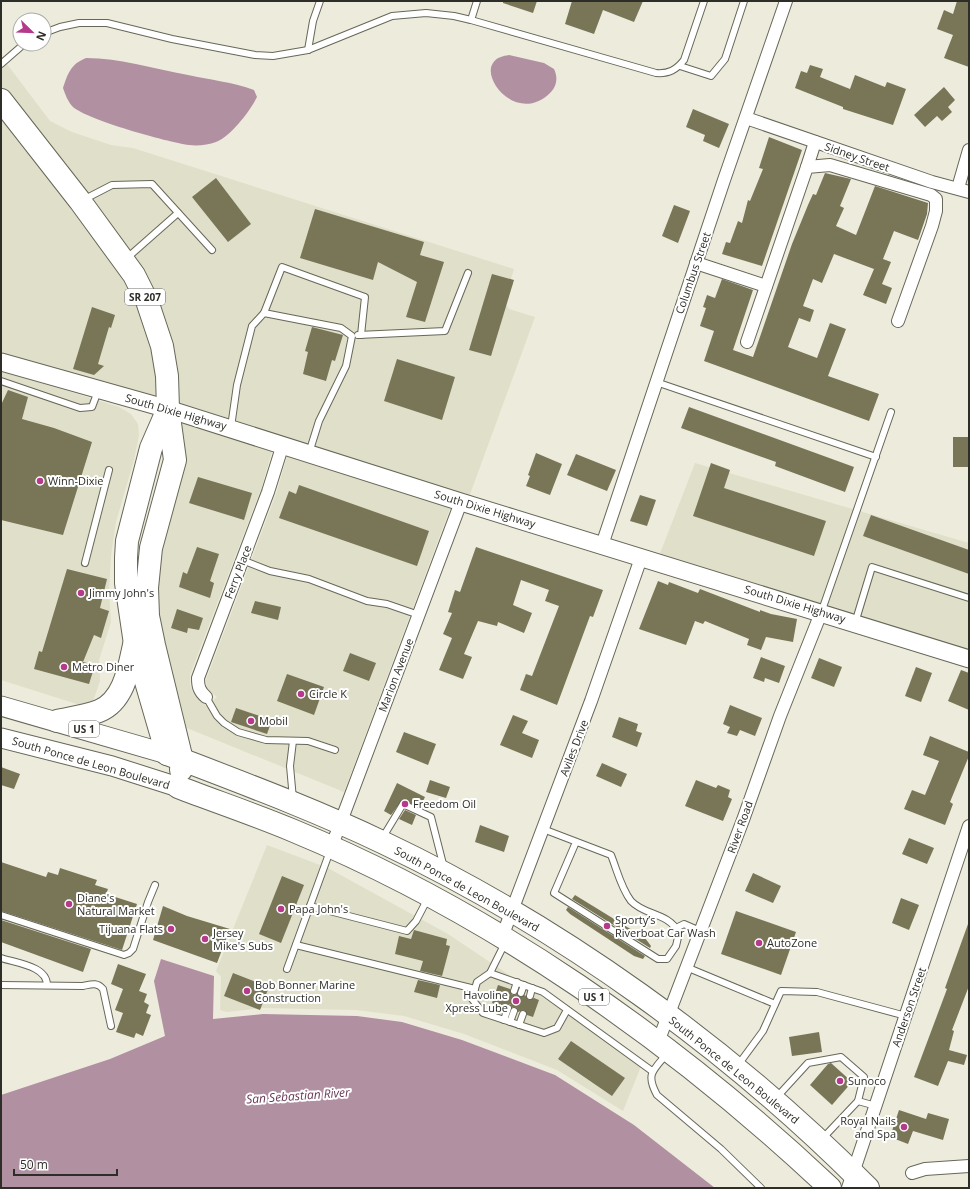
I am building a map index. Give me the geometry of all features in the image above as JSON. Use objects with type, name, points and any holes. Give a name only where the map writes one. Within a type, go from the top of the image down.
[{"type":"highway","name":"SR 207","points":[[1,100],[80,201],[134,275],[146,301],[162,346],[167,376],[168,409],[175,460],[151,548],[146,588],[148,616],[175,757],[178,787]]},
{"type":"highway","name":"SR 207","points":[[168,409],[151,448],[127,540],[126,583],[135,644],[175,757]]},
{"type":"highway","points":[[57,721],[100,711],[111,704],[121,690],[135,644]]},
{"type":"highway","name":"South Ponce de Leon Boulevard","points":[[175,757],[294,803],[341,823],[446,875],[512,912],[593,963],[668,1016],[774,1101],[820,1142],[856,1183]]},
{"type":"highway","name":"South Ponce de Leon Boulevard","points":[[178,787],[288,829],[331,848],[429,896],[542,962],[664,1046],[743,1109],[830,1188]]},
{"type":"main road","name":"South Dixie Highway","points":[[1,362],[231,428],[461,502],[969,659]]},
{"type":"main road","name":"South Ponce de Leon Boulevard","points":[[1,706],[57,721],[175,757]]},
{"type":"main road","name":"South Ponce de Leon Boulevard","points":[[1,738],[106,765],[178,787]]},
{"type":"street","name":"Columbus Street","points":[[602,545],[696,263],[786,1]]},
{"type":"street","name":"Sidney Street","points":[[746,118],[932,182],[963,190]]},
{"type":"street","points":[[747,342],[815,142]]},
{"type":"street","points":[[963,190],[969,150]]},
{"type":"street","points":[[807,167],[830,165],[931,195],[936,199],[936,211],[932,226],[898,320]]},
{"type":"street","points":[[696,263],[766,286]]},
{"type":"street","name":"Ferry Place","points":[[206,696],[201,693],[198,686],[198,678],[268,492],[283,444]]},
{"type":"street","name":"Marion Avenue","points":[[331,848],[461,502]]},
{"type":"street","name":"Aviles Drive","points":[[504,939],[512,912],[591,701],[641,558]]},
{"type":"street","name":"River Road","points":[[664,1046],[668,1016],[743,820],[780,716],[821,613]]},
{"type":"street","name":"Anderson Street","points":[[856,1183],[876,1106],[969,826]]},
{"type":"street","points":[[912,1173],[925,1169],[969,1166]]},
{"type":"lane","points":[[308,50],[313,21],[320,1]]},
{"type":"lane","points":[[471,20],[477,1]]},
{"type":"lane","points":[[52,30],[79,23],[107,22],[172,39],[255,55],[273,56],[308,50],[392,16],[426,14],[454,16],[471,20],[656,73],[672,71],[680,66],[684,60],[704,1]]},
{"type":"lane","points":[[680,66],[711,76],[725,59],[744,1]]},
{"type":"lane","points":[[1,64],[15,52]]},
{"type":"lane","points":[[80,201],[112,185],[152,184],[212,250]]},
{"type":"lane","points":[[124,260],[178,213]]},
{"type":"lane","points":[[231,428],[237,385],[252,326],[264,313],[282,267],[365,297],[361,335]]},
{"type":"lane","points":[[264,313],[341,328],[352,336],[446,331],[468,273]]},
{"type":"lane","points":[[309,453],[320,421],[346,366],[352,336]]},
{"type":"lane","points":[[1,382],[80,408],[92,407],[98,389]]},
{"type":"lane","points":[[656,382],[876,457]]},
{"type":"lane","points":[[821,613],[891,412]]},
{"type":"lane","points":[[85,563],[109,470]]},
{"type":"lane","points":[[242,560],[270,571],[309,579],[367,601],[387,604],[419,615]]},
{"type":"lane","points":[[855,623],[872,567],[969,598]]},
{"type":"lane","points":[[206,696],[217,716],[224,723],[238,732],[266,740],[308,742],[335,750]]},
{"type":"lane","points":[[293,741],[290,766],[294,803]]},
{"type":"lane","points":[[380,841],[403,804],[431,817],[446,875]]},
{"type":"lane","points":[[544,829],[610,855],[625,890],[632,901],[645,910],[660,915],[676,928],[679,933],[676,946],[667,959],[658,959],[554,893],[576,842]]},
{"type":"lane","points":[[288,969],[331,848]]},
{"type":"lane","points":[[1,915],[124,955],[129,954],[133,948],[155,885]]},
{"type":"lane","points":[[310,906],[407,931],[416,921],[429,896]]},
{"type":"lane","points":[[676,928],[684,924],[700,931]]},
{"type":"lane","points":[[504,939],[490,973],[477,982],[472,999],[483,1013],[544,1033],[557,1028],[567,1010]]},
{"type":"lane","points":[[296,945],[475,989]]},
{"type":"lane","points":[[1,958],[34,968],[47,978],[47,986]]},
{"type":"lane","points":[[686,968],[775,1004]]},
{"type":"lane","points":[[490,973],[543,992],[652,1071]]},
{"type":"lane","points":[[514,991],[517,982]]},
{"type":"lane","points":[[1,985],[83,986],[94,983],[100,985],[103,989],[111,1026]]},
{"type":"lane","points":[[521,993],[524,985]]},
{"type":"lane","points":[[530,996],[532,988]]},
{"type":"lane","points":[[735,1069],[763,1030],[781,991],[817,992],[906,1016]]},
{"type":"lane","points":[[504,1020],[508,1008]]},
{"type":"lane","points":[[510,1022],[514,1011]]},
{"type":"lane","points":[[519,1025],[523,1014]]},
{"type":"lane","points":[[664,1046],[652,1071],[651,1084],[657,1095],[721,1149],[762,1188]]},
{"type":"lane","points":[[774,1101],[808,1063],[841,1057],[864,1077],[858,1101],[820,1142]]},
{"type":"lane","points":[[858,1101],[876,1106]]},
{"type":"shaded area","points":[[4,60],[50,121],[72,132],[111,145],[133,148],[514,269],[504,301],[509,309],[535,317],[469,497],[176,404],[121,242],[1,89],[1,62]]},
{"type":"shaded area","points":[[1,112],[108,250],[147,323],[161,400],[1,355]]},
{"type":"shaded area","points":[[1,370],[119,407],[131,414],[138,424],[139,435],[134,460],[116,522],[111,556],[109,591],[111,622],[99,660],[100,681],[92,704],[83,706],[1,680]]},
{"type":"shaded area","points":[[177,419],[273,448],[261,489],[190,675],[190,685],[194,695],[206,706],[217,697],[207,689],[206,680],[276,494],[288,453],[451,506],[344,792],[182,726],[162,644],[154,588]]},
{"type":"shaded area","points":[[695,463],[969,543],[969,651],[659,556]]},
{"type":"shaded area","points":[[267,845],[328,868],[448,934],[642,1064],[623,1111],[557,1070],[464,1034],[404,1016],[356,1010],[263,1008],[227,1012],[220,1010],[221,977],[216,971]]},
{"type":"water","points":[[509,55],[544,63],[554,69],[556,81],[553,90],[539,101],[527,104],[515,102],[506,96],[492,79],[491,70],[496,59]]},
{"type":"water","points":[[86,58],[99,58],[124,62],[230,83],[254,90],[257,97],[240,122],[222,139],[203,145],[178,143],[110,124],[94,118],[73,107],[63,88],[73,66]]},
{"type":"water","name":"San Sebastian River","points":[[161,959],[214,976],[213,1019],[263,1014],[357,1016],[402,1022],[462,1040],[555,1075],[634,1125],[715,1188],[1,1188],[1,1095],[110,1059],[165,1036],[154,981]]},
{"type":"building","points":[[503,1],[537,1],[533,13],[503,3]]},
{"type":"building","points":[[572,1],[643,1],[634,22],[603,10],[594,34],[565,24]]},
{"type":"building","points":[[957,1],[969,1],[969,67],[944,58],[953,35],[937,29],[944,10],[953,14]]},
{"type":"building","points":[[810,65],[823,69],[820,77],[850,89],[855,75],[885,87],[887,82],[906,89],[893,125],[843,109],[843,107],[795,88],[801,71],[807,73]]},
{"type":"building","points":[[944,87],[955,100],[948,107],[952,112],[942,121],[937,116],[925,127],[914,115]]},
{"type":"building","points":[[693,109],[729,124],[719,148],[703,141],[705,135],[686,127]]},
{"type":"building","points":[[769,137],[802,150],[762,266],[722,254],[726,242],[730,243],[738,221],[742,223],[748,200],[750,201],[763,169],[759,168]]},
{"type":"building","points":[[825,173],[851,179],[840,206],[844,208],[836,226],[856,235],[875,186],[928,203],[927,214],[918,240],[894,231],[883,259],[891,262],[882,284],[892,288],[886,304],[863,295],[874,269],[834,254],[822,283],[813,279],[803,306],[814,310],[810,322],[799,318],[788,347],[817,358],[830,323],[846,329],[828,376],[879,394],[869,421],[704,361],[714,331],[700,326],[706,308],[703,307],[707,295],[715,298],[722,279],[753,290],[733,350],[753,357],[792,244],[813,194],[816,195]]},
{"type":"building","points":[[216,178],[251,224],[228,242],[192,197]]},
{"type":"building","points":[[674,205],[690,211],[678,243],[662,236]]},
{"type":"building","points":[[315,209],[424,242],[420,255],[444,262],[425,322],[406,317],[417,282],[378,262],[373,280],[300,258]]},
{"type":"building","points":[[492,274],[514,280],[491,356],[469,350]]},
{"type":"building","points":[[92,307],[115,315],[111,328],[109,327],[98,364],[104,366],[94,375],[73,369]]},
{"type":"building","points":[[312,327],[343,335],[335,361],[332,360],[326,381],[303,374],[308,352],[305,351]]},
{"type":"building","points":[[397,359],[455,377],[442,420],[384,401]]},
{"type":"building","name":"Winn-Dixie","points":[[8,390],[28,397],[22,419],[54,428],[92,442],[63,535],[1,520],[1,405]]},
{"type":"building","points":[[689,407],[854,467],[845,492],[775,466],[776,462],[681,428]]},
{"type":"building","points":[[953,437],[969,437],[968,467],[953,467]]},
{"type":"building","points":[[536,453],[562,464],[550,495],[526,486],[530,476],[528,475]]},
{"type":"building","points":[[576,454],[616,470],[607,491],[567,475]]},
{"type":"building","points":[[711,463],[730,470],[724,488],[826,521],[814,556],[693,516]]},
{"type":"building","points":[[198,477],[252,493],[244,520],[189,503]]},
{"type":"building","points":[[299,485],[429,531],[417,566],[279,518],[289,491],[296,494]]},
{"type":"building","points":[[640,495],[656,500],[647,526],[630,521]]},
{"type":"building","points":[[871,515],[969,550],[969,574],[863,536]]},
{"type":"building","points":[[197,547],[219,554],[210,581],[214,583],[210,598],[179,587],[183,572],[187,574]]},
{"type":"building","points":[[476,547],[603,590],[593,617],[590,616],[557,705],[520,690],[526,674],[532,676],[559,606],[545,601],[549,590],[521,580],[513,605],[532,613],[524,633],[498,622],[497,626],[478,621],[464,654],[472,657],[463,679],[439,670],[452,638],[443,634],[452,613],[448,612],[455,590],[460,592]]},
{"type":"building","points":[[67,569],[107,579],[100,608],[109,611],[101,638],[94,635],[83,662],[95,665],[89,684],[34,669],[39,651],[42,652]]},
{"type":"building","points":[[658,581],[668,585],[669,582],[698,593],[700,589],[760,612],[760,610],[771,614],[797,619],[793,642],[766,637],[761,650],[747,645],[749,639],[705,621],[703,624],[695,621],[686,645],[639,629]]},
{"type":"building","points":[[255,601],[281,607],[278,620],[251,613]]},
{"type":"building","points":[[177,609],[203,618],[199,630],[188,628],[187,633],[171,628]]},
{"type":"building","points":[[350,653],[376,663],[369,681],[343,671]]},
{"type":"building","points":[[761,657],[785,666],[779,683],[765,678],[764,682],[753,678]]},
{"type":"building","points":[[819,658],[842,667],[834,687],[811,678]]},
{"type":"building","points":[[916,667],[932,673],[921,702],[905,696]]},
{"type":"building","points":[[961,670],[969,673],[969,710],[948,701]]},
{"type":"building","name":"Circle K","points":[[287,674],[324,687],[314,715],[277,701]]},
{"type":"building","points":[[730,705],[762,718],[755,736],[740,730],[737,736],[727,733],[730,727],[723,724]]},
{"type":"building","name":"Mobil","points":[[236,708],[272,720],[267,734],[231,722]]},
{"type":"building","points":[[513,715],[528,721],[522,733],[539,740],[532,758],[500,745]]},
{"type":"building","points":[[619,717],[638,724],[636,731],[642,733],[637,747],[612,737]]},
{"type":"building","points":[[404,732],[436,744],[428,765],[396,752]]},
{"type":"building","points":[[930,736],[969,752],[969,756],[950,802],[953,804],[945,825],[904,809],[912,790],[925,795],[939,761],[923,755]]},
{"type":"building","points":[[602,763],[627,774],[621,787],[596,776]]},
{"type":"building","points":[[1,767],[20,774],[14,789],[1,785]]},
{"type":"building","points":[[430,780],[450,787],[446,798],[426,792]]},
{"type":"building","points":[[696,780],[716,788],[718,785],[730,790],[728,797],[732,799],[723,821],[685,806]]},
{"type":"building","points":[[397,783],[425,797],[420,807],[402,800],[391,815],[384,811]]},
{"type":"building","points":[[405,810],[416,815],[412,825],[399,819]]},
{"type":"building","points":[[480,825],[509,836],[504,852],[475,842]]},
{"type":"building","points":[[909,838],[934,848],[927,864],[902,854]]},
{"type":"building","points":[[1,862],[46,877],[48,872],[58,875],[60,868],[97,880],[95,885],[108,889],[106,894],[137,904],[122,950],[1,911]]},
{"type":"building","points":[[753,873],[781,886],[773,903],[745,891]]},
{"type":"building","name":"Papa John's","points":[[282,876],[304,885],[281,943],[259,934]]},
{"type":"building","points":[[575,895],[645,938],[651,946],[650,948],[572,899]]},
{"type":"building","points":[[901,898],[919,905],[909,930],[892,923]]},
{"type":"building","points":[[163,906],[187,916],[230,929],[217,963],[153,940]]},
{"type":"building","points":[[568,907],[645,956],[643,959],[634,956],[570,914],[566,910]]},
{"type":"building","name":"AutoZone","points":[[736,911],[796,932],[781,975],[721,954]]},
{"type":"building","points":[[1,920],[91,949],[83,972],[1,942]]},
{"type":"building","points":[[968,924],[969,986],[952,1030],[954,1031],[949,1050],[967,1055],[964,1065],[948,1061],[938,1086],[914,1077],[947,989],[945,988]]},
{"type":"building","points":[[414,930],[447,939],[446,945],[450,946],[442,976],[420,971],[423,961],[395,954],[399,936],[411,939]]},
{"type":"building","points":[[118,964],[146,974],[139,991],[147,994],[144,1002],[149,1005],[146,1013],[151,1015],[143,1036],[136,1033],[134,1038],[116,1032],[123,1013],[115,1010],[123,989],[111,984]]},
{"type":"building","name":"Bob Bonner Marine Construction","points":[[233,973],[269,987],[260,1010],[224,996]]},
{"type":"building","points":[[418,980],[440,985],[437,998],[414,992]]},
{"type":"building","name":"Havoline Xpress Lube","points":[[498,985],[510,989],[512,995],[517,994],[521,997],[525,995],[529,1000],[534,998],[539,1000],[533,1017],[527,1015],[524,1010],[518,1012],[517,1008],[512,1007],[510,1004],[505,1004],[504,1007],[492,1003]]},
{"type":"building","points":[[819,1032],[822,1052],[792,1056],[789,1037]]},
{"type":"building","points":[[571,1041],[625,1078],[612,1096],[558,1059]]},
{"type":"building","points":[[831,1063],[852,1082],[832,1105],[810,1085],[828,1064]]},
{"type":"building","points":[[899,1110],[926,1119],[928,1113],[949,1119],[943,1140],[913,1131],[908,1144],[890,1137]]},
{"type":"place","name":"Winn-Dixie","points":[[40,481]]},
{"type":"place","name":"Jimmy John's","points":[[81,593]]},
{"type":"place","name":"Metro Diner","points":[[64,667]]},
{"type":"place","name":"Circle K","points":[[301,694]]},
{"type":"place","name":"Mobil","points":[[251,721]]},
{"type":"place","name":"Freedom Oil","points":[[405,804]]},
{"type":"place","name":"Diane's Natural Market","points":[[69,904]]},
{"type":"place","name":"Papa John's","points":[[281,909]]},
{"type":"place","name":"Sporty’s Riverboat Car Wash","points":[[607,926]]},
{"type":"place","name":"Tijuana Flats","points":[[171,929]]},
{"type":"place","name":"Jersey Mike's Subs","points":[[205,939]]},
{"type":"place","name":"AutoZone","points":[[759,943]]},
{"type":"place","name":"Bob Bonner Marine Construction","points":[[247,991]]},
{"type":"place","name":"Havoline Xpress Lube","points":[[516,1001]]},
{"type":"place","name":"Sunoco","points":[[840,1081]]},
{"type":"place","name":"Royal Nails and Spa","points":[[904,1127]]}]
